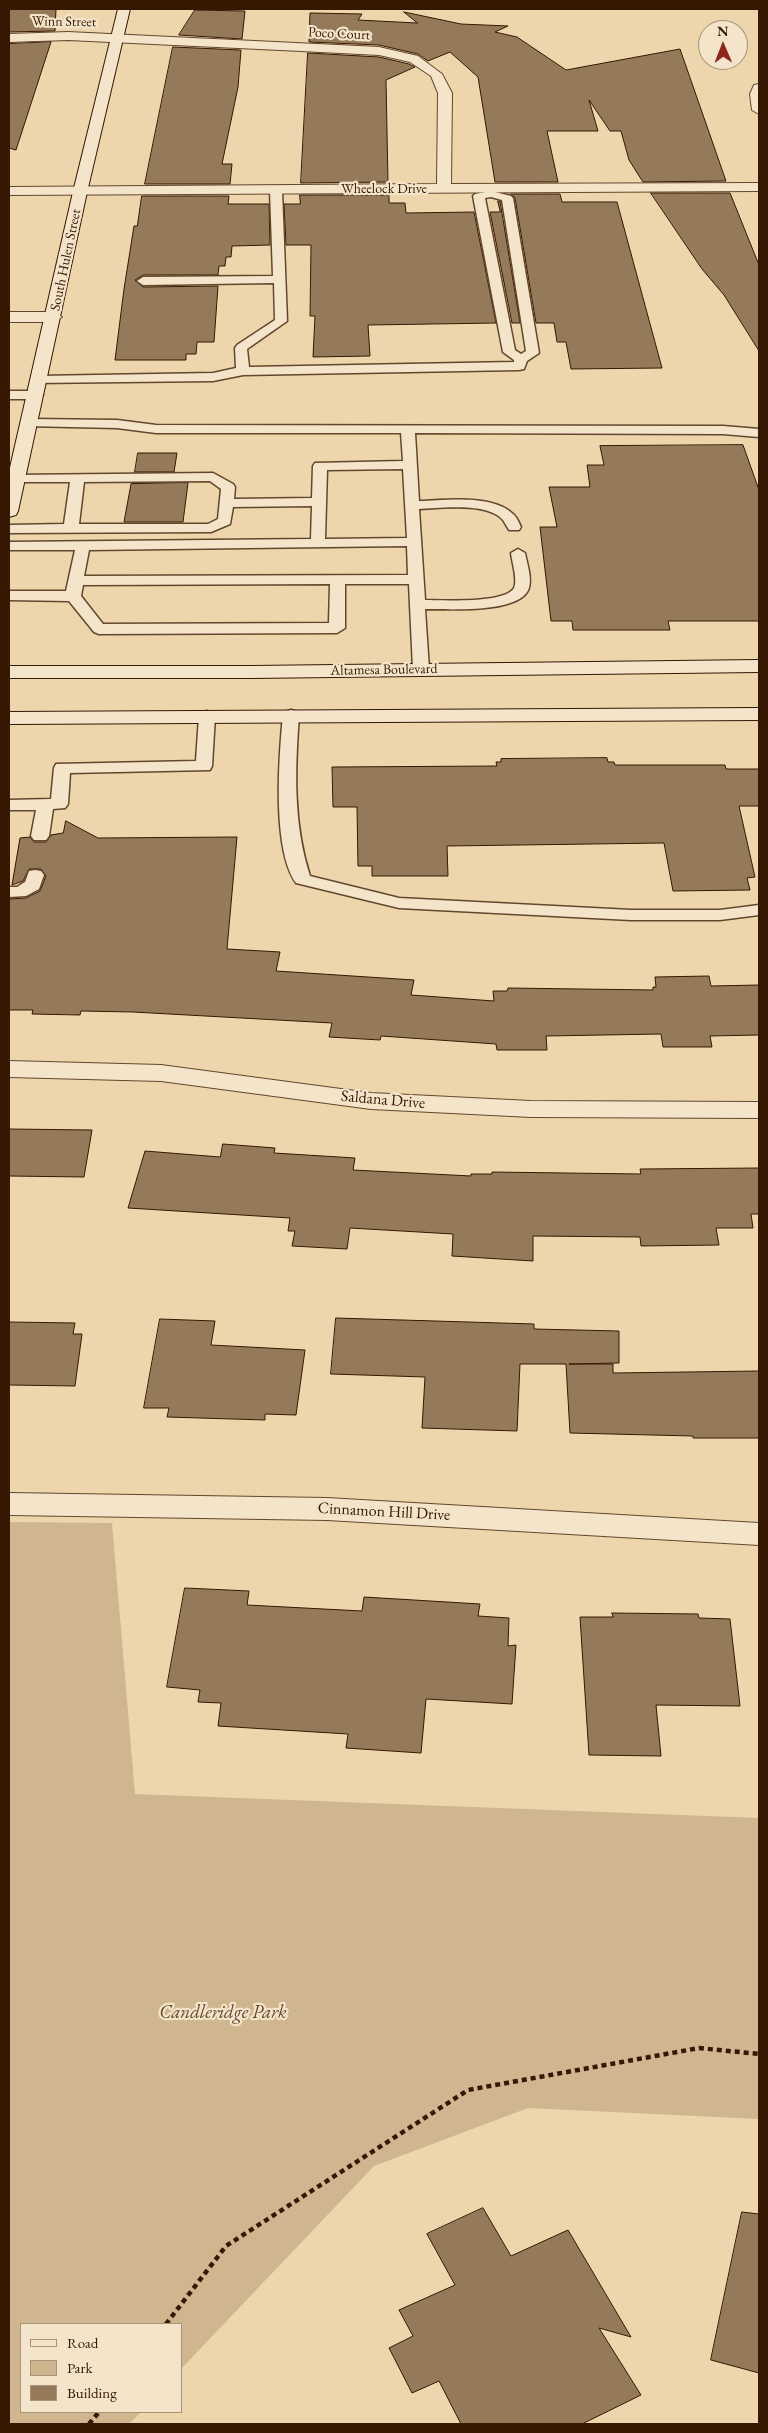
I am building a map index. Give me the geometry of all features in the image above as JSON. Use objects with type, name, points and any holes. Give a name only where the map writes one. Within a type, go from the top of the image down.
[{"type":"street","name":"South Hulen Street","points":[[9,511],[15,471],[29,423],[54,317],[80,192],[124,9]]},
{"type":"street","name":"Winn Street","points":[[9,38],[68,36],[118,38]]},
{"type":"street","name":"Poco Court","points":[[118,38],[379,51],[414,59],[436,74],[445,93],[444,189]]},
{"type":"street","points":[[759,88],[757,94],[759,110]]},
{"type":"street","name":"Wheelock Drive","points":[[9,192],[444,189],[491,191],[759,187]]},
{"type":"street","points":[[9,317],[54,317]]},
{"type":"street","name":"Altamesa Boulevard","points":[[9,672],[421,669],[758,670]]},
{"type":"street","points":[[9,718],[759,714]]},
{"type":"street","name":"Saldana Drive","points":[[9,1069],[161,1072],[371,1101],[531,1109],[759,1110]]},
{"type":"street","name":"Cinnamon Hill Drive","points":[[9,1504],[327,1509],[759,1534]]},
{"type":"lane","points":[[243,371],[241,348],[282,321],[276,190]]},
{"type":"lane","points":[[39,380],[213,377],[243,371],[519,366],[521,359],[533,353],[507,198],[491,191],[479,196],[491,265],[509,352],[521,359]]},
{"type":"lane","points":[[143,281],[280,280]]},
{"type":"lane","points":[[193,364],[223,364],[243,371]]},
{"type":"lane","points":[[9,395],[39,380],[59,365]]},
{"type":"lane","points":[[29,423],[117,424],[156,430],[713,430],[759,433]]},
{"type":"lane","points":[[408,430],[421,669]]},
{"type":"lane","points":[[318,543],[320,466],[410,465]]},
{"type":"lane","points":[[9,528],[211,528],[225,521],[227,503],[228,487],[213,477],[78,478],[15,471]]},
{"type":"lane","points":[[71,528],[78,478]]},
{"type":"lane","points":[[227,503],[319,502]]},
{"type":"lane","points":[[412,505],[490,506],[506,513],[514,527]]},
{"type":"lane","points":[[9,546],[414,542]]},
{"type":"lane","points":[[83,546],[74,589],[99,630],[336,628],[338,579]]},
{"type":"lane","points":[[418,604],[483,603],[512,598],[520,593],[522,587],[518,553]]},
{"type":"lane","points":[[9,596],[74,589],[338,579],[416,579]]},
{"type":"lane","points":[[291,715],[287,791],[296,861],[302,879],[399,903],[632,916],[720,915],[759,910]]},
{"type":"lane","points":[[9,805],[59,804],[62,768],[204,766],[207,716]]},
{"type":"lane","points":[[40,836],[45,805]]},
{"type":"lane","points":[[9,892],[20,892],[33,885],[35,875]]},
{"type":"path","points":[[167,2323],[226,2246],[468,2090],[699,2048],[759,2054]]},
{"type":"path","points":[[89,2424],[98,2413]]},
{"type":"green space","name":"Candleridge Park","points":[[9,1522],[112,1523],[135,1794],[759,1818],[759,2119],[528,2108],[374,2166],[182,2368],[182,2323],[20,2323],[20,2413],[140,2413],[129,2424],[9,2424]]},
{"type":"building","points":[[56,9],[55,31],[9,32],[9,10]]},
{"type":"building","points":[[195,10],[245,11],[242,39],[179,35]]},
{"type":"building","points":[[404,12],[461,24],[508,26],[495,32],[517,37],[566,70],[680,49],[726,181],[643,182],[629,160],[621,131],[610,131],[589,100],[598,131],[547,131],[558,182],[495,182],[478,77],[450,52],[428,61],[418,54],[379,45],[309,42],[310,13],[362,14],[358,20],[417,23]]},
{"type":"building","points":[[51,42],[16,150],[9,148],[9,44]]},
{"type":"building","points":[[173,47],[241,50],[238,87],[222,164],[232,164],[230,184],[145,184]]},
{"type":"building","points":[[308,53],[379,57],[415,67],[386,80],[388,182],[301,183]]},
{"type":"building","points":[[651,193],[730,193],[759,265],[759,351],[724,295],[702,269]]},
{"type":"building","points":[[511,194],[560,194],[562,202],[617,202],[662,368],[571,369],[566,342],[557,342],[554,323],[536,323],[515,198]]},
{"type":"building","points":[[300,195],[389,195],[389,203],[405,203],[406,213],[474,212],[496,323],[368,325],[370,356],[313,357],[315,316],[310,316],[311,245],[286,245],[284,204],[300,204]]},
{"type":"building","points":[[142,196],[229,196],[228,204],[269,204],[270,245],[232,246],[231,257],[226,257],[225,266],[219,266],[218,275],[143,275],[135,280],[143,287],[218,286],[214,342],[197,342],[196,354],[186,354],[186,360],[115,360],[134,226],[137,226]]},
{"type":"building","points":[[498,201],[500,201],[520,323],[512,323],[490,212],[500,212]]},
{"type":"building","points":[[743,445],[759,490],[759,621],[668,621],[670,630],[573,630],[572,621],[551,621],[540,527],[557,527],[549,487],[590,487],[587,465],[604,465],[600,446]]},
{"type":"building","points":[[138,453],[177,453],[174,472],[135,472]]},
{"type":"building","points":[[188,483],[183,522],[124,522],[131,484]]},
{"type":"building","points":[[607,758],[608,762],[614,762],[615,765],[725,765],[726,769],[759,769],[759,806],[739,806],[755,877],[747,878],[750,890],[673,891],[664,843],[447,846],[448,876],[372,876],[372,866],[358,866],[357,807],[333,807],[332,767],[497,766],[496,762],[501,762],[501,759]]},
{"type":"building","points":[[66,821],[98,838],[237,837],[227,949],[280,952],[276,971],[414,980],[411,995],[494,1001],[493,991],[507,991],[508,988],[653,990],[653,987],[656,987],[655,977],[709,976],[711,986],[759,985],[759,1035],[710,1036],[712,1047],[663,1047],[661,1034],[546,1036],[547,1050],[497,1050],[496,1044],[381,1036],[380,1040],[329,1037],[332,1023],[133,1012],[81,1011],[80,1015],[32,1014],[33,1010],[9,1010],[9,899],[26,898],[40,891],[46,876],[41,869],[29,869],[23,881],[12,885],[20,838],[30,837],[34,842],[46,842],[51,835],[63,833]]},
{"type":"building","points":[[9,1129],[92,1130],[84,1177],[9,1176]]},
{"type":"building","points":[[223,1144],[275,1148],[274,1153],[355,1158],[353,1170],[471,1176],[471,1174],[492,1174],[492,1172],[641,1174],[640,1169],[759,1168],[759,1214],[751,1214],[753,1228],[716,1228],[719,1245],[641,1246],[640,1237],[533,1236],[533,1261],[452,1256],[453,1234],[350,1228],[347,1249],[292,1246],[295,1231],[288,1231],[290,1218],[128,1208],[145,1151],[220,1157]]},
{"type":"building","points":[[336,1318],[534,1324],[534,1329],[619,1331],[619,1363],[569,1364],[613,1364],[613,1373],[759,1371],[759,1438],[693,1438],[693,1436],[570,1433],[566,1364],[520,1364],[517,1431],[422,1428],[425,1377],[331,1374]]},
{"type":"building","points":[[160,1319],[215,1321],[211,1345],[305,1350],[296,1415],[265,1414],[265,1420],[167,1417],[169,1408],[144,1408]]},
{"type":"building","points":[[9,1322],[75,1323],[73,1334],[82,1334],[75,1386],[9,1385]]},
{"type":"building","points":[[185,1588],[249,1591],[247,1605],[362,1611],[364,1597],[480,1604],[478,1616],[509,1618],[508,1646],[516,1645],[512,1704],[426,1699],[421,1753],[346,1748],[348,1734],[218,1726],[221,1703],[198,1702],[200,1690],[167,1687]]},
{"type":"building","points":[[612,1613],[698,1614],[699,1618],[730,1619],[740,1706],[656,1705],[661,1756],[589,1755],[580,1617],[613,1617]]},
{"type":"building","points":[[483,2208],[511,2256],[568,2230],[631,2337],[599,2328],[641,2395],[582,2424],[461,2424],[439,2381],[412,2393],[389,2348],[413,2336],[399,2310],[455,2285],[427,2234]]},
{"type":"building","points":[[742,2212],[759,2214],[759,2373],[711,2360]]}]
